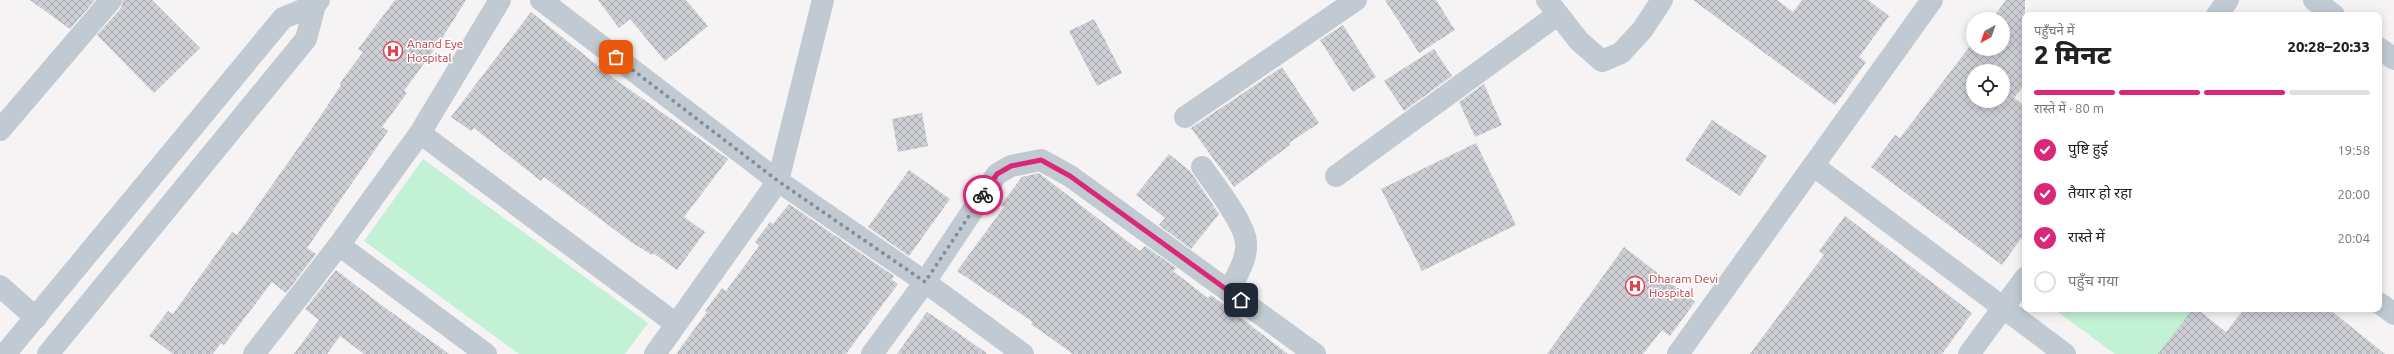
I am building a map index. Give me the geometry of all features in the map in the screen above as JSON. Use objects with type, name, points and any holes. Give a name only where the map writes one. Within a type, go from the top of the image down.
[{"type":"street","points":[[0,130],[111,0]]},
{"type":"street","points":[[254,354],[339,245],[420,133],[500,0]]},
{"type":"street","points":[[541,0],[778,181],[925,282],[1023,354]]},
{"type":"street","points":[[654,354],[778,181],[823,0]]},
{"type":"street","points":[[1185,117],[1356,0]]},
{"type":"street","points":[[1336,176],[1552,8],[1579,41],[1602,61],[1621,53],[1643,29],[1662,0]]},
{"type":"street","points":[[1678,354],[1932,0]]},
{"type":"street","points":[[2219,12],[2228,0]]},
{"type":"street","points":[[2314,0],[2330,12]]},
{"type":"street","points":[[5,354],[283,18],[317,3]]},
{"type":"street","points":[[48,354],[306,39],[317,3]]},
{"type":"street","points":[[2382,50],[2394,59]]},
{"type":"street","points":[[420,133],[676,324]]},
{"type":"street","points":[[872,354],[925,282],[997,174],[1011,166],[1041,160],[1070,176],[1315,354]]},
{"type":"street","points":[[1814,166],[2065,354]]},
{"type":"street","points":[[1202,167],[1237,220],[1246,242],[1242,264],[1229,291]]},
{"type":"street","points":[[339,245],[486,354]]},
{"type":"street","points":[[1969,354],[2022,282]]},
{"type":"street","points":[[0,286],[36,318]]},
{"type":"street","points":[[2382,305],[2394,314]]},
{"type":"green space","points":[[423,159],[648,323],[625,354],[519,354],[364,241]]},
{"type":"green space","points":[[2058,312],[2199,312],[2168,354],[2115,354]]},
{"type":"building","points":[[30,0],[95,0],[70,29]]},
{"type":"building","points":[[123,0],[152,0],[200,48],[154,93],[97,35],[121,8]]},
{"type":"building","points":[[395,0],[466,0],[441,40],[404,91],[407,93],[382,127],[388,131],[307,248],[316,254],[286,293],[272,282],[224,345],[221,343],[213,354],[173,354],[149,336],[168,311],[173,314],[232,232],[237,235],[320,117],[341,85],[340,83],[363,52],[358,49]]},
{"type":"building","points":[[598,0],[686,0],[708,26],[665,61],[630,19],[619,28]]},
{"type":"building","points":[[1385,0],[1436,0],[1455,30],[1419,53]]},
{"type":"building","points":[[1693,0],[1777,0],[1793,12],[1802,0],[1868,0],[1889,16],[1859,57],[1866,62],[1835,105]]},
{"type":"building","points":[[2006,0],[2025,0],[2025,12],[2022,12],[2022,88],[2014,98],[2022,104],[2022,237],[2002,265],[1871,167],[1895,135],[1900,138],[1966,51],[1966,56],[2010,56],[2010,12],[1997,12]]},
{"type":"building","points":[[531,12],[613,78],[728,159],[684,217],[705,232],[677,270],[653,253],[652,255],[631,242],[544,177],[541,181],[474,128],[471,131],[451,117]]},
{"type":"building","points":[[1094,19],[1122,73],[1097,86],[1069,31]]},
{"type":"building","points":[[1343,25],[1376,77],[1353,92],[1320,40]]},
{"type":"building","points":[[1434,49],[1452,76],[1404,111],[1384,81]]},
{"type":"building","points":[[1282,67],[1319,123],[1289,143],[1290,145],[1234,187],[1191,128]]},
{"type":"building","points":[[1484,84],[1502,125],[1475,137],[1459,102]]},
{"type":"building","points":[[922,113],[928,146],[898,152],[892,119]]},
{"type":"building","points":[[1712,120],[1767,156],[1740,196],[1685,160]]},
{"type":"building","points":[[1476,143],[1516,225],[1422,271],[1381,189]]},
{"type":"building","points":[[1169,154],[1190,171],[1219,214],[1191,249],[1159,225],[1165,218],[1136,195]]},
{"type":"building","points":[[909,170],[950,199],[909,256],[868,227]]},
{"type":"building","points":[[1039,173],[1140,251],[1145,246],[1176,268],[1173,271],[1208,298],[1211,295],[1288,354],[1073,354],[1031,324],[1033,322],[957,271],[1004,207],[1001,205],[1022,177]]},
{"type":"building","points":[[789,204],[894,276],[892,280],[898,284],[846,354],[676,354],[707,312],[705,311],[722,288],[726,291],[759,246],[755,242],[770,222],[773,224]]},
{"type":"building","points":[[1845,216],[1972,313],[1942,354],[1750,354],[1824,255],[1819,251]]},
{"type":"building","points":[[1624,247],[1695,302],[1670,336],[1662,330],[1643,354],[1547,354]]},
{"type":"building","points":[[336,270],[449,354],[364,354],[340,336],[327,354],[294,354],[319,320],[305,309]]},
{"type":"building","points":[[927,312],[948,326],[988,354],[897,354]]},
{"type":"building","points":[[2191,312],[2201,312],[2226,332],[2242,312],[2333,312],[2385,354],[2158,354]]},
{"type":"way so far","points":[[616,57],[778,181],[925,282],[983,195]]},
{"type":"place","name":"Anand Eye Hospital","points":[[393,51]]},
{"type":"place","name":"Dharam Devi Hospital","points":[[1635,286]]},
{"type":"route","points":[[983,195],[997,174],[1011,166],[1041,160],[1070,176],[1241,300]]}]
